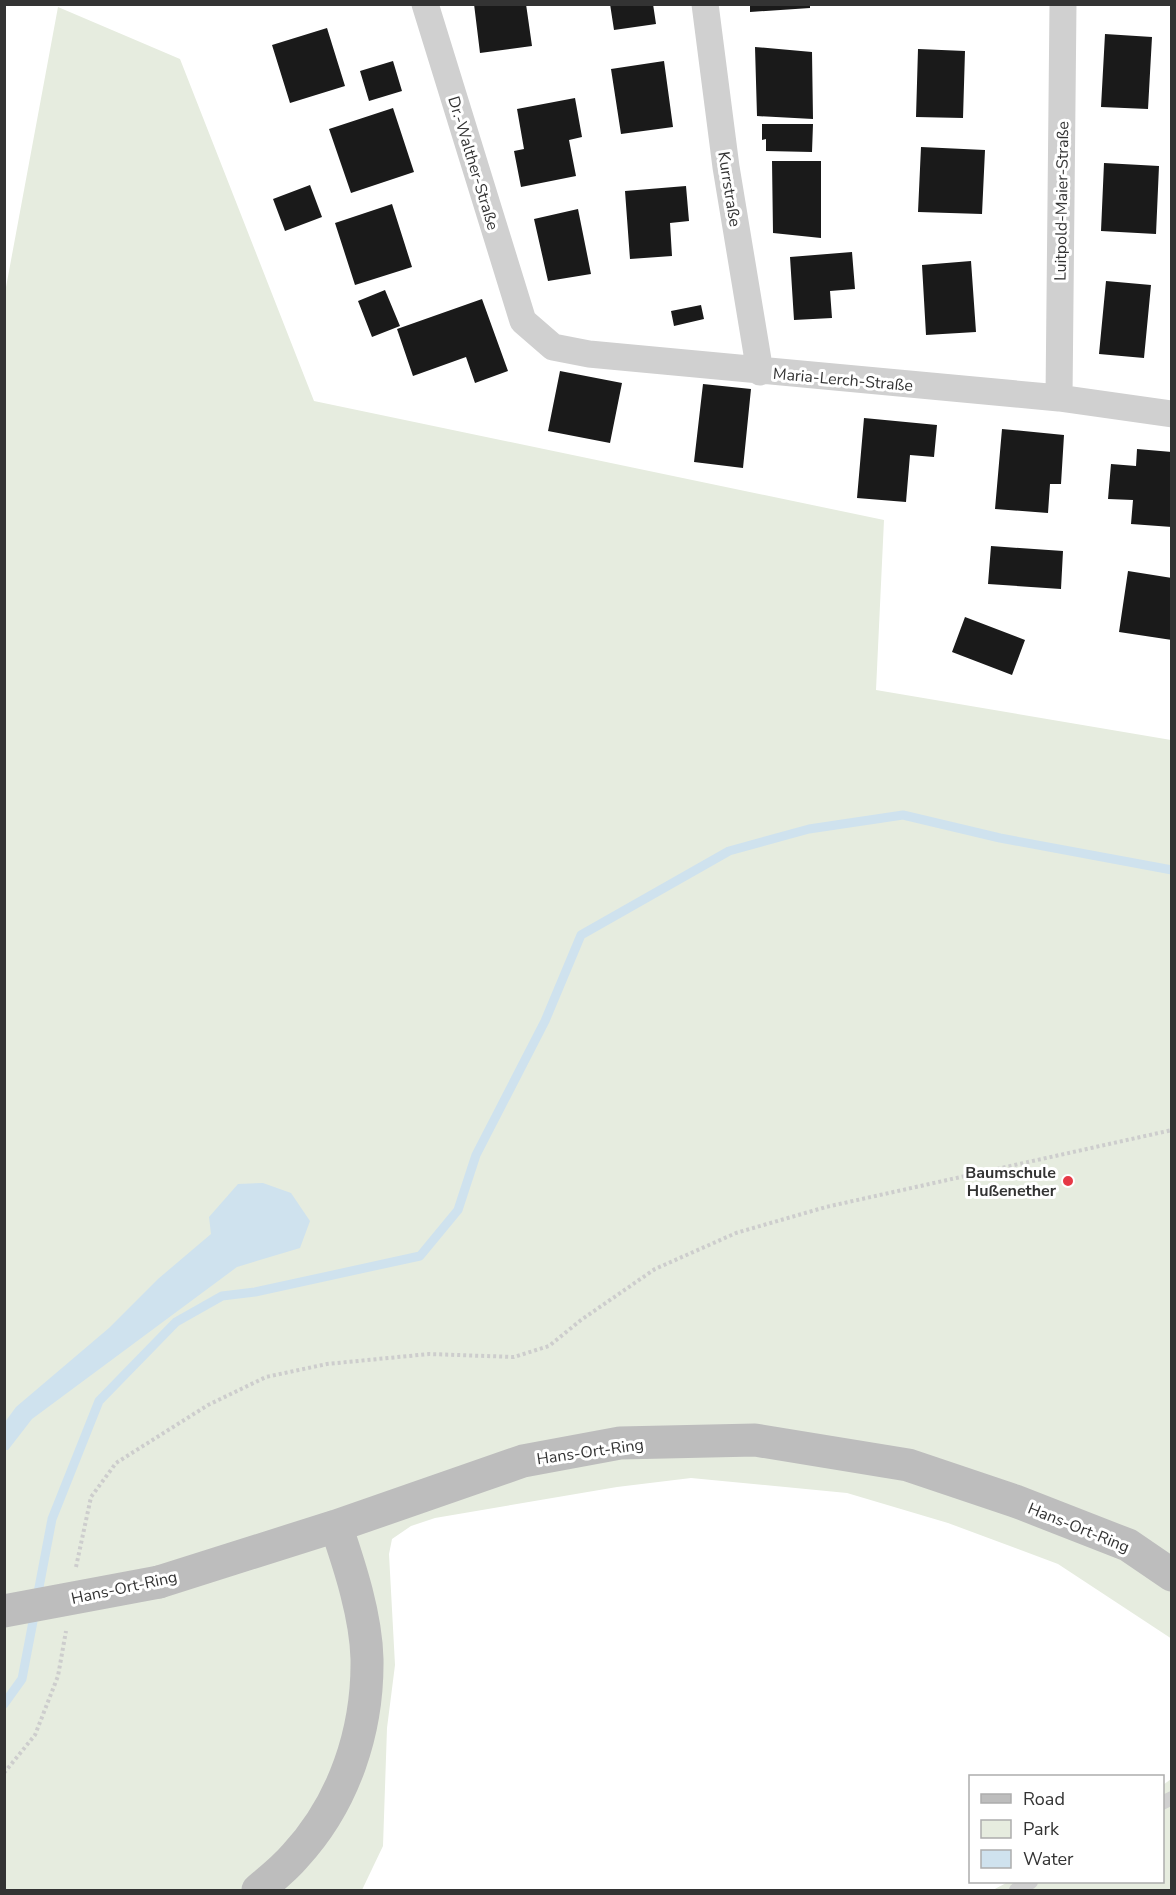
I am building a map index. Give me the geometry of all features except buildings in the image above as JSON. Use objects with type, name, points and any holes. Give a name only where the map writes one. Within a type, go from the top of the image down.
[{"type":"main road","name":"Hans-Ort-Ring","points":[[4,1611],[159,1582],[336,1526],[523,1461],[620,1443],[755,1440],[908,1465],[1016,1501],[1128,1545],[1172,1575]]},
{"type":"main road","points":[[258,1890],[296,1856],[339,1796],[361,1734],[367,1659],[354,1581],[336,1526]]},
{"type":"street","name":"Dr.-Walther-Straße","points":[[425,4],[523,321]]},
{"type":"street","name":"Kurrstraße","points":[[705,4],[726,167],[760,372]]},
{"type":"street","name":"Luitpold-Maier-Straße","points":[[1059,398],[1063,4]]},
{"type":"street","name":"Maria-Lerch-Straße","points":[[523,321],[553,347],[589,354],[760,372],[1059,398],[1172,414]]},
{"type":"path","points":[[76,1570],[91,1497],[116,1464],[208,1405],[266,1377],[327,1364],[429,1354],[514,1357],[549,1347],[581,1320],[655,1269],[736,1233],[826,1207],[1172,1130]]},
{"type":"path","points":[[4,1773],[35,1735],[58,1676],[66,1629]]},
{"type":"green space","points":[[58,7],[180,59],[314,401],[884,520],[876,690],[1171,740],[1172,1639],[1058,1564],[948,1523],[847,1493],[691,1478],[617,1487],[435,1518],[411,1526],[392,1539],[389,1554],[395,1665],[387,1728],[383,1846],[362,1890],[5,1890],[4,298]]},
{"type":"green space","points":[[1171,1779],[1171,1890],[993,1890],[1006,1883],[1164,1883],[1164,1784]]},
{"type":"water","points":[[263,1183],[291,1193],[310,1221],[300,1248],[237,1267],[32,1419],[8,1450],[5,1450],[5,1422],[16,1407],[109,1328],[158,1279],[211,1234],[209,1217],[238,1184]]},
{"type":"waterway","points":[[37,1598],[52,1519],[99,1401],[176,1322],[222,1296],[255,1292],[420,1256],[458,1210],[476,1155],[545,1021],[581,935],[729,851],[809,829],[903,815],[1000,838],[1172,870]]},
{"type":"waterway","points":[[4,1704],[22,1679],[35,1611]]},
{"type":"place","name":"Baumschule Hußenether","points":[[1068,1181]]}]
